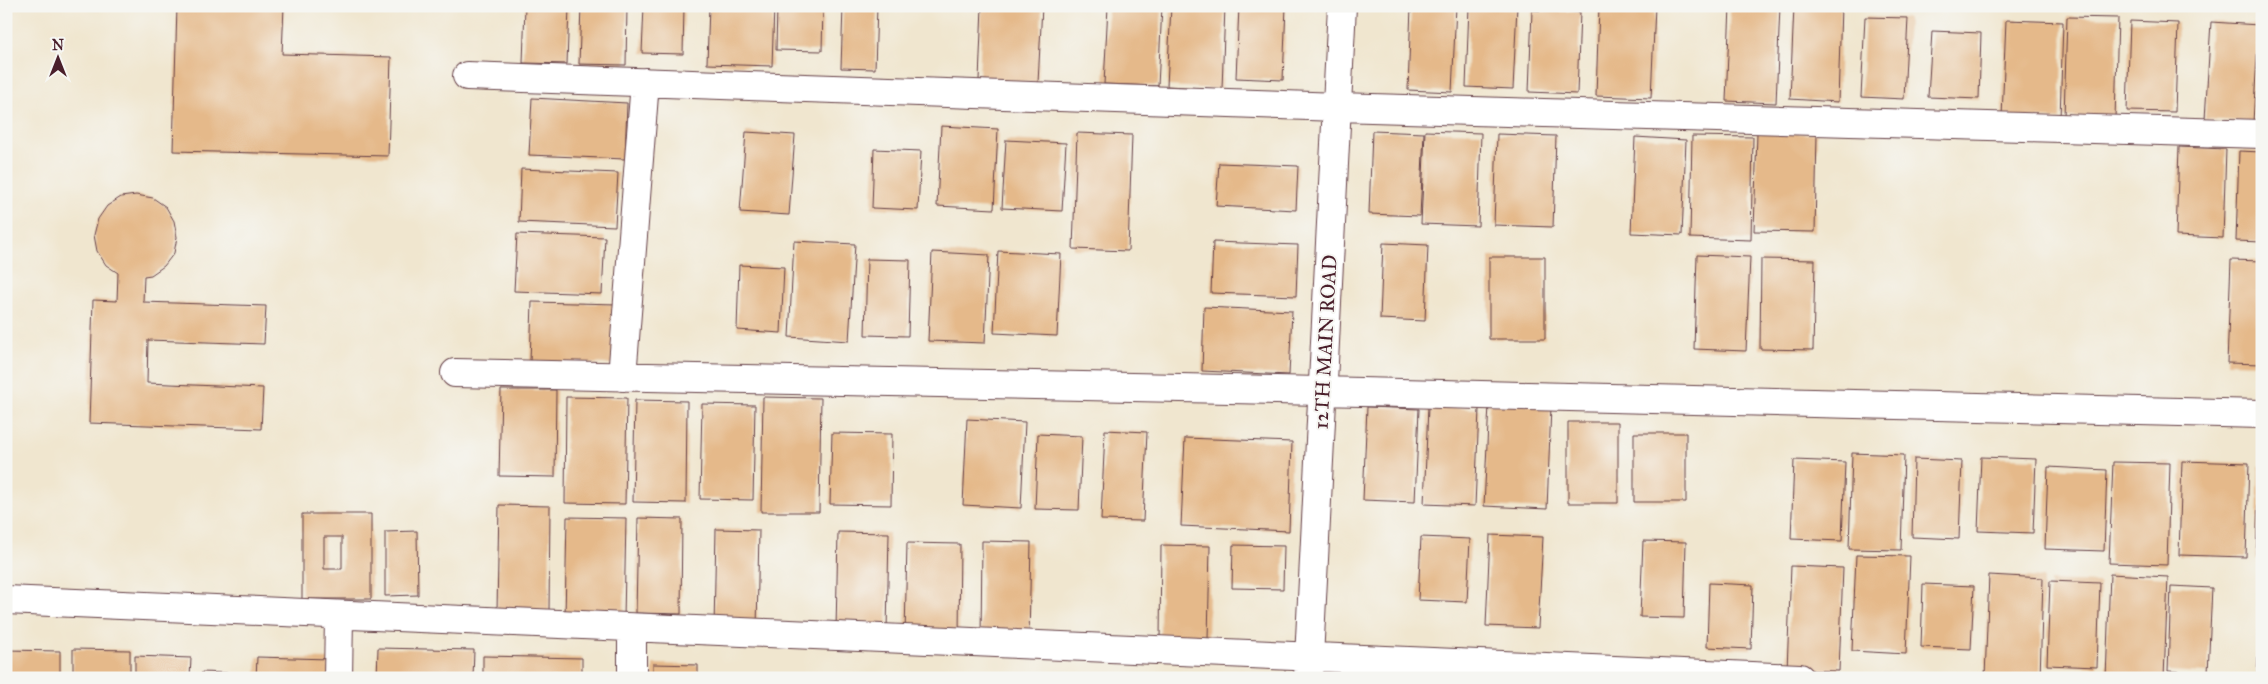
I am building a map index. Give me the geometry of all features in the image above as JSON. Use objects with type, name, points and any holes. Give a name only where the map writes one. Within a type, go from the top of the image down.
[{"type":"street","name":"12TH MAIN ROAD","points":[[1308,668],[1342,6]]},
{"type":"street","points":[[467,76],[1338,108],[2262,134]]},
{"type":"street","points":[[622,377],[645,82]]},
{"type":"street","points":[[455,373],[1321,391],[2262,414]]},
{"type":"street","points":[[6,600],[339,616],[446,618],[1308,668],[1800,678]]},
{"type":"street","points":[[338,678],[339,616]]},
{"type":"street","points":[[632,628],[632,678]]},
{"type":"building","points":[[177,6],[284,6],[282,54],[391,57],[388,156],[173,151]]},
{"type":"building","points":[[525,6],[569,6],[567,64],[523,63]]},
{"type":"building","points":[[581,6],[627,6],[626,65],[579,64]]},
{"type":"building","points":[[644,6],[684,6],[683,54],[642,53]]},
{"type":"building","points":[[709,6],[774,6],[772,66],[707,64]]},
{"type":"building","points":[[777,6],[823,6],[822,51],[776,50]]},
{"type":"building","points":[[843,6],[877,6],[875,69],[841,68]]},
{"type":"building","points":[[982,6],[1042,6],[1038,83],[979,80]]},
{"type":"building","points":[[1108,6],[1162,6],[1158,86],[1104,84]]},
{"type":"building","points":[[1171,6],[1225,6],[1222,89],[1167,86]]},
{"type":"building","points":[[1239,6],[1286,6],[1283,80],[1236,78]]},
{"type":"building","points":[[1411,6],[1456,6],[1452,92],[1408,90]]},
{"type":"building","points":[[1469,6],[1517,6],[1513,89],[1466,87]]},
{"type":"building","points":[[1599,6],[1655,6],[1651,98],[1596,96]]},
{"type":"building","points":[[1730,6],[1780,6],[1776,103],[1726,101]]},
{"type":"building","points":[[1794,6],[1841,6],[1838,102],[1790,99]]},
{"type":"building","points":[[1532,10],[1580,12],[1577,94],[1529,92]]},
{"type":"building","points":[[1865,17],[1908,18],[1904,99],[1861,97]]},
{"type":"building","points":[[2067,17],[2118,18],[2115,118],[2064,117]]},
{"type":"building","points":[[2006,20],[2063,22],[2060,119],[2002,117]]},
{"type":"building","points":[[2130,21],[2178,23],[2175,112],[2127,111]]},
{"type":"building","points":[[2211,22],[2259,25],[2253,122],[2205,119]]},
{"type":"building","points":[[1932,31],[1981,33],[1979,99],[1928,97]]},
{"type":"building","points":[[532,98],[627,103],[625,159],[529,155]]},
{"type":"building","points":[[941,126],[998,129],[994,209],[937,206]]},
{"type":"building","points":[[1372,131],[1424,133],[1420,216],[1369,214]]},
{"type":"building","points":[[1425,131],[1481,133],[1478,226],[1421,224]]},
{"type":"building","points":[[746,132],[795,135],[789,215],[740,212]]},
{"type":"building","points":[[1077,133],[1132,135],[1128,251],[1073,249]]},
{"type":"building","points":[[1757,133],[1817,134],[1815,232],[1754,231]]},
{"type":"building","points":[[1497,134],[1556,136],[1553,227],[1494,225]]},
{"type":"building","points":[[1692,136],[1753,137],[1751,240],[1690,238]]},
{"type":"building","points":[[1635,137],[1686,140],[1682,235],[1631,233]]},
{"type":"building","points":[[1006,140],[1066,143],[1062,211],[1002,208]]},
{"type":"building","points":[[2179,147],[2226,149],[2223,238],[2176,236]]},
{"type":"building","points":[[874,149],[921,151],[918,210],[872,208]]},
{"type":"building","points":[[2239,151],[2262,152],[2262,242],[2236,241]]},
{"type":"building","points":[[1219,163],[1298,166],[1296,210],[1216,206]]},
{"type":"building","points":[[521,169],[618,173],[615,226],[519,222]]},
{"type":"building","points":[[136,195],[153,198],[166,207],[174,221],[177,237],[174,253],[164,266],[151,275],[144,276],[143,302],[266,306],[264,344],[148,340],[147,383],[263,388],[261,429],[89,423],[93,300],[117,301],[118,273],[106,265],[97,251],[94,235],[98,219],[107,206],[121,197]]},
{"type":"building","points":[[517,234],[605,237],[602,294],[514,291]]},
{"type":"building","points":[[794,241],[855,244],[849,341],[789,337]]},
{"type":"building","points":[[1213,242],[1298,245],[1296,296],[1211,293]]},
{"type":"building","points":[[1383,243],[1428,245],[1425,321],[1380,319]]},
{"type":"building","points":[[998,251],[1061,254],[1057,336],[994,333]]},
{"type":"building","points":[[932,252],[989,255],[985,343],[928,341]]},
{"type":"building","points":[[1697,255],[1750,257],[1746,351],[1694,349]]},
{"type":"building","points":[[1489,257],[1545,257],[1545,339],[1489,339]]},
{"type":"building","points":[[867,259],[910,260],[908,336],[865,335]]},
{"type":"building","points":[[1761,259],[1815,260],[1813,350],[1760,349]]},
{"type":"building","points":[[2231,260],[2262,261],[2262,364],[2227,363]]},
{"type":"building","points":[[739,265],[784,267],[781,333],[737,330]]},
{"type":"building","points":[[532,302],[617,304],[615,364],[530,362]]},
{"type":"building","points":[[1204,307],[1292,311],[1289,375],[1202,371]]},
{"type":"building","points":[[501,390],[556,390],[555,477],[499,476]]},
{"type":"building","points":[[566,397],[627,398],[625,504],[565,503]]},
{"type":"building","points":[[763,397],[821,398],[819,512],[761,512]]},
{"type":"building","points":[[635,400],[687,401],[686,503],[633,502]]},
{"type":"building","points":[[702,404],[755,405],[753,500],[700,499]]},
{"type":"building","points":[[1489,404],[1551,406],[1547,509],[1484,506]]},
{"type":"building","points":[[1367,407],[1419,409],[1415,502],[1363,500]]},
{"type":"building","points":[[1428,407],[1479,409],[1475,506],[1424,504]]},
{"type":"building","points":[[967,419],[1025,422],[1021,508],[963,505]]},
{"type":"building","points":[[1568,422],[1618,422],[1618,503],[1568,503]]},
{"type":"building","points":[[1105,430],[1147,432],[1143,521],[1101,520]]},
{"type":"building","points":[[832,433],[892,434],[891,505],[830,504]]},
{"type":"building","points":[[1634,433],[1686,433],[1686,502],[1634,502]]},
{"type":"building","points":[[1038,434],[1082,436],[1079,510],[1035,509]]},
{"type":"building","points":[[1185,438],[1292,442],[1289,531],[1181,526]]},
{"type":"building","points":[[1852,453],[1904,455],[1901,550],[1849,549]]},
{"type":"building","points":[[1981,457],[2036,459],[2033,533],[1978,531]]},
{"type":"building","points":[[1914,459],[1962,461],[1959,539],[1912,537]]},
{"type":"building","points":[[1794,460],[1845,462],[1842,541],[1791,539]]},
{"type":"building","points":[[2182,461],[2249,463],[2246,557],[2179,555]]},
{"type":"building","points":[[2113,462],[2170,463],[2167,565],[2109,563]]},
{"type":"building","points":[[2259,466],[2262,466],[2262,559],[2256,559]]},
{"type":"building","points":[[2048,467],[2107,470],[2104,551],[2045,549]]},
{"type":"building","points":[[499,505],[550,506],[549,612],[497,611]]},
{"type":"building","points":[[302,514],[371,514],[371,599],[302,599]],"holes":[[[324,537],[342,537],[342,569],[324,569]]]},
{"type":"building","points":[[567,517],[626,518],[624,619],[565,618]]},
{"type":"building","points":[[638,518],[682,519],[681,614],[636,613]]},
{"type":"building","points":[[716,529],[759,530],[757,629],[714,628]]},
{"type":"building","points":[[417,531],[418,595],[385,596],[385,532]]},
{"type":"building","points":[[838,532],[889,533],[887,631],[836,630]]},
{"type":"building","points":[[1490,535],[1543,537],[1538,628],[1486,626]]},
{"type":"building","points":[[1421,537],[1470,539],[1467,602],[1418,600]]},
{"type":"building","points":[[982,541],[1031,542],[1029,640],[981,639]]},
{"type":"building","points":[[1643,541],[1686,542],[1684,618],[1640,617]]},
{"type":"building","points":[[907,543],[960,544],[959,635],[905,635]]},
{"type":"building","points":[[1161,545],[1210,546],[1208,640],[1160,640]]},
{"type":"building","points":[[1233,545],[1284,546],[1283,589],[1232,588]]},
{"type":"building","points":[[1856,555],[1910,556],[1906,654],[1852,651]]},
{"type":"building","points":[[1791,566],[1843,568],[1839,671],[1787,670]]},
{"type":"building","points":[[2110,574],[2168,577],[2164,678],[2106,678]]},
{"type":"building","points":[[1989,575],[2043,578],[2040,678],[1985,677]]},
{"type":"building","points":[[2050,581],[2100,583],[2097,667],[2047,665]]},
{"type":"building","points":[[1709,583],[1753,585],[1751,649],[1707,647]]},
{"type":"building","points":[[1923,584],[1974,586],[1971,649],[1921,647]]},
{"type":"building","points":[[2171,586],[2212,588],[2208,673],[2168,671]]},
{"type":"building","points":[[2260,588],[2262,588],[2262,678],[2257,678]]},
{"type":"building","points":[[378,648],[474,650],[473,678],[377,678]]},
{"type":"building","points":[[73,649],[130,650],[130,678],[73,678]]},
{"type":"building","points":[[6,650],[60,651],[60,678],[6,678]]},
{"type":"building","points":[[135,656],[191,658],[190,678],[135,678]]},
{"type":"building","points":[[483,656],[582,658],[582,678],[483,678]]},
{"type":"building","points":[[257,657],[329,659],[328,678],[256,678]]},
{"type":"building","points":[[653,664],[698,665],[698,678],[653,678]]},
{"type":"building","points":[[202,672],[252,674],[252,678],[202,678]]}]
